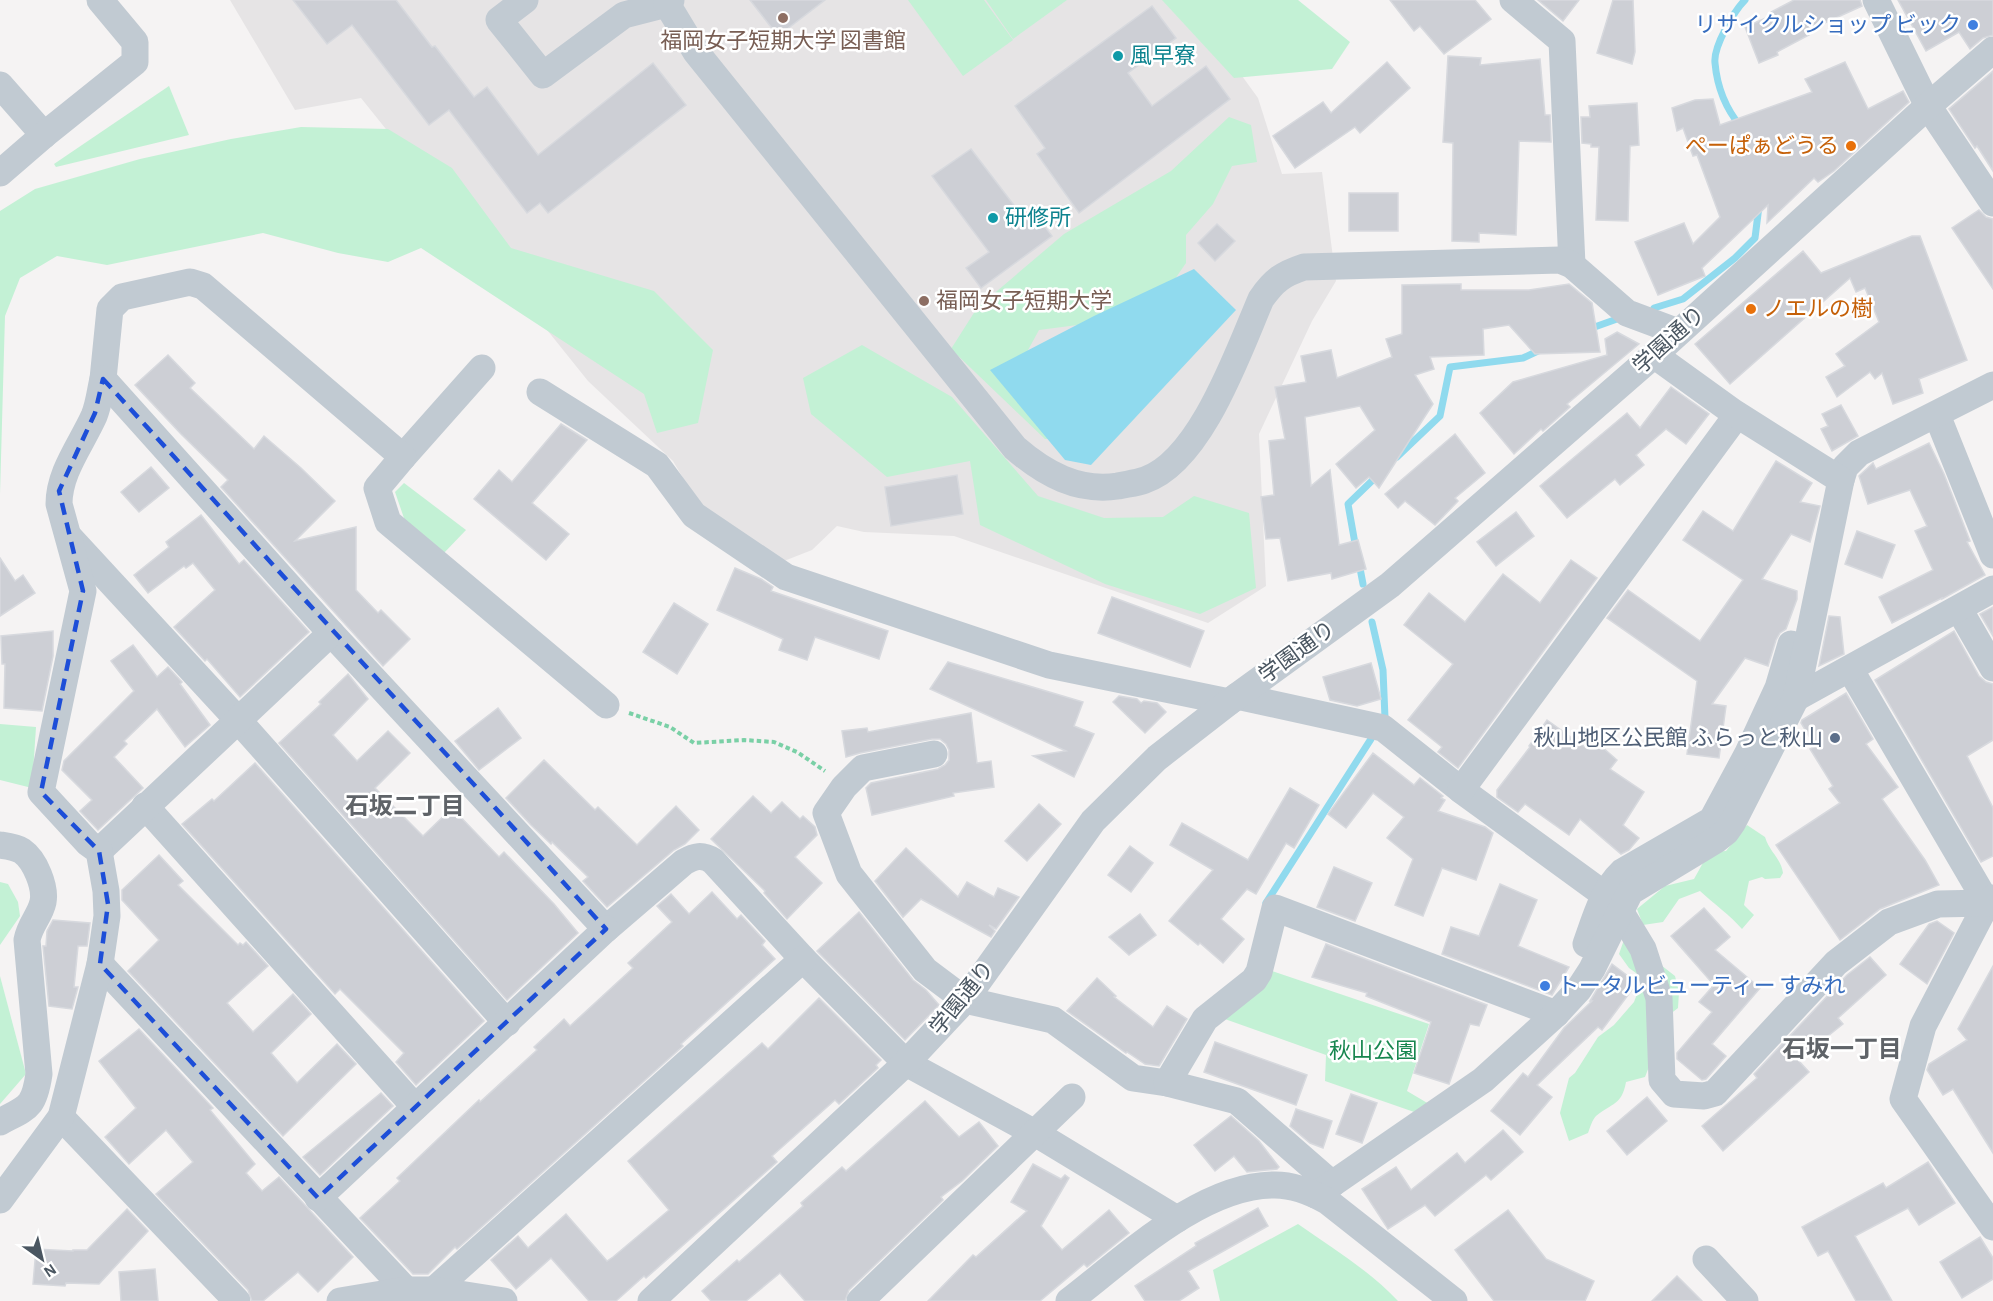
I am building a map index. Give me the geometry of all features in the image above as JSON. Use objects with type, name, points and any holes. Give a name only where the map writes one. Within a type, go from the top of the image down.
[{"type":"street","points":[[0,173],[135,62],[135,42],[100,0]]},
{"type":"street","points":[[525,0],[499,20],[543,75],[624,15],[669,2],[696,52],[1015,448],[1033,464],[1080,486],[1104,488],[1147,480],[1167,468],[1196,436],[1211,412],[1261,299],[1269,286],[1283,274],[1304,267],[1560,260],[1572,265],[1627,314],[1678,332]]},
{"type":"street","points":[[1513,0],[1562,41],[1572,265]]},
{"type":"street","points":[[1876,0],[1928,106],[1993,203]]},
{"type":"street","name":"学園通り","points":[[651,1301],[906,1064],[965,1000],[1093,821],[1157,758],[1233,699],[1390,585],[1654,355],[1928,106],[1993,50]]},
{"type":"street","points":[[0,85],[44,135]]},
{"type":"street","points":[[0,1200],[61,1117],[100,964],[108,904],[99,851],[88,843],[41,792],[83,591],[59,504],[59,491],[63,477],[95,413],[103,379],[110,309],[122,297],[190,282],[197,283],[403,457]]},
{"type":"street","points":[[1654,355],[1840,487]]},
{"type":"street","points":[[482,368],[377,488],[388,522],[606,705]]},
{"type":"street","points":[[103,379],[331,633],[606,929]]},
{"type":"street","points":[[1613,903],[1716,840],[1733,822],[1796,698],[1845,467],[1859,453],[1993,385]]},
{"type":"street","points":[[540,392],[657,465],[694,515],[786,576],[1049,664],[1383,728],[1461,790],[1613,903],[1643,949],[1659,998],[1662,1080],[1674,1094],[1704,1096],[1714,1093],[1836,963],[1889,922],[1938,904],[1990,901]]},
{"type":"street","points":[[1461,790],[1737,415]]},
{"type":"street","points":[[1937,415],[1993,555]]},
{"type":"street","points":[[1069,1301],[1177,1219],[1208,1203],[1239,1190],[1257,1186],[1324,1189],[1483,1080],[1579,989],[1592,969],[1613,903],[1610,885],[1622,872],[1712,820],[1748,753],[1778,688],[1817,551],[1840,487]]},
{"type":"street","points":[[67,535],[238,720],[507,1023]]},
{"type":"street","points":[[1796,698],[1993,589]]},
{"type":"street","points":[[1959,609],[1993,668]]},
{"type":"street","points":[[99,851],[331,633]]},
{"type":"street","points":[[1850,669],[1990,901]]},
{"type":"street","points":[[934,754],[863,768],[844,786],[826,813],[849,874],[925,970],[965,1000],[1053,1020],[1133,1078],[1167,1083],[1238,1101],[1324,1189],[1327,1201],[1454,1301]]},
{"type":"street","points":[[145,806],[415,1107]]},
{"type":"street","points":[[0,845],[14,847],[26,854],[34,867],[43,893],[43,903],[30,928],[27,940],[39,1074],[37,1086],[34,1099],[29,1106],[0,1122]]},
{"type":"street","points":[[318,1198],[606,929],[684,862],[699,855],[713,861],[803,959],[906,1064],[1035,1133],[1177,1219]]},
{"type":"street","points":[[1990,901],[1923,1026],[1903,1099],[1993,1227]]},
{"type":"street","points":[[1167,1083],[1205,1019],[1254,980],[1259,972],[1275,908],[1558,1011]]},
{"type":"street","points":[[434,1290],[803,959]]},
{"type":"street","points":[[100,964],[406,1290]]},
{"type":"street","points":[[860,1301],[1072,1097]]},
{"type":"street","points":[[61,1117],[237,1301]]},
{"type":"street","points":[[1706,1259],[1745,1301]]},
{"type":"street","points":[[340,1301],[406,1290],[434,1290],[504,1301]]},
{"type":"path","points":[[606,705],[670,727],[694,743],[744,740],[774,742],[797,752],[837,778],[844,786]]},
{"type":"highlighted area","points":[[103,379],[606,929],[318,1198],[100,964],[108,904],[99,851],[41,792],[83,591],[59,491],[95,413]]},
{"type":"shaded area","name":"福岡女子短期大学","points":[[230,0],[1187,0],[1258,98],[1282,174],[1322,172],[1336,281],[1312,321],[1259,434],[1266,586],[1208,623],[954,536],[864,532],[837,526],[812,550],[784,561],[699,505],[673,461],[588,381],[361,98],[295,110]]},
{"type":"green space","points":[[908,0],[984,0],[1013,40],[963,76]]},
{"type":"green space","points":[[986,0],[1067,0],[1013,39]]},
{"type":"green space","points":[[1162,0],[1298,0],[1350,42],[1332,69],[1234,78]]},
{"type":"green space","points":[[169,86],[189,135],[56,167],[54,164]]},
{"type":"green space","points":[[1229,117],[1251,125],[1257,162],[1232,166],[1213,204],[1186,235],[1186,263],[1166,292],[1116,320],[1039,330],[1016,372],[1096,438],[1045,439],[951,349],[977,308],[1064,234],[1171,171]]},
{"type":"green space","points":[[301,127],[388,129],[452,168],[511,248],[654,291],[713,350],[698,423],[657,433],[644,394],[421,248],[388,262],[338,253],[263,233],[107,265],[57,256],[20,278],[5,316],[0,494],[0,211],[35,189],[140,159],[231,139]]},
{"type":"green space","points":[[862,345],[952,397],[1038,496],[1104,518],[1163,517],[1194,496],[1249,513],[1256,588],[1200,614],[1105,584],[980,525],[970,461],[887,477],[811,414],[803,378]]},
{"type":"green space","points":[[404,483],[466,530],[443,554],[405,521],[395,492]]},
{"type":"green space","points":[[0,724],[36,727],[32,788],[0,780]]},
{"type":"green space","points":[[1747,825],[1765,837],[1783,873],[1780,878],[1765,879],[1762,877],[1749,881],[1744,905],[1754,915],[1742,929],[1700,891],[1679,899],[1663,922],[1643,925],[1637,909],[1665,886],[1694,879],[1709,852],[1726,851]]},
{"type":"green space","points":[[0,882],[8,884],[18,902],[20,916],[0,945]]},
{"type":"green space","points":[[1625,937],[1675,976],[1679,992],[1678,1008],[1669,1015],[1645,1077],[1626,1082],[1622,1095],[1616,1103],[1596,1116],[1588,1133],[1569,1141],[1560,1113],[1569,1078],[1575,1073],[1598,1037],[1614,1025],[1634,1002],[1643,978],[1629,968],[1619,954]]},
{"type":"green space","name":"秋山公園","points":[[1272,971],[1429,1024],[1407,1091],[1429,1104],[1417,1113],[1325,1081],[1326,1055],[1222,1018]]},
{"type":"green space","points":[[0,976],[26,1074],[0,1104]]},
{"type":"green space","points":[[1298,1224],[1363,1269],[1398,1301],[1220,1301],[1213,1270]]},
{"type":"water","points":[[1194,269],[1236,310],[1091,465],[1065,460],[990,370],[1094,316]]},
{"type":"building","points":[[293,0],[396,0],[474,97],[487,87],[538,155],[653,63],[686,105],[548,213],[540,203],[527,213],[449,110],[429,125],[352,25],[327,44]]},
{"type":"building","name":"福岡女子短期大学 図書館","points":[[750,0],[825,0],[778,36]]},
{"type":"building","points":[[1390,0],[1475,0],[1491,19],[1444,54],[1420,26],[1414,31]]},
{"type":"building","points":[[1538,0],[1579,0],[1563,21]]},
{"type":"building","points":[[1613,0],[1633,0],[1635,52],[1632,64],[1597,53]]},
{"type":"building","points":[[1794,0],[1860,0],[1862,6],[1807,31],[1809,35],[1777,52],[1778,55],[1759,63],[1745,27],[1773,15],[1771,12]]},
{"type":"building","points":[[1898,0],[1993,0],[1993,35],[1983,38],[1970,49],[1959,32],[1926,51]]},
{"type":"building","points":[[1152,6],[1176,38],[1128,73],[1152,106],[1206,66],[1230,99],[1079,213],[1037,154],[1045,148],[1015,106]]},
{"type":"building","points":[[1448,56],[1481,58],[1480,65],[1540,59],[1545,115],[1550,115],[1551,142],[1519,141],[1516,235],[1479,233],[1479,242],[1452,241],[1453,143],[1443,142]]},
{"type":"building","points":[[1387,62],[1410,88],[1360,133],[1355,127],[1295,168],[1273,136],[1323,102],[1331,113]]},
{"type":"building","points":[[1845,62],[1868,109],[1903,91],[1909,102],[1834,171],[1818,182],[1814,178],[1767,223],[1768,205],[1702,268],[1705,276],[1658,295],[1635,242],[1684,223],[1693,244],[1720,217],[1697,155],[1693,156],[1683,128],[1677,131],[1672,108],[1695,100],[1713,99],[1720,125],[1812,92],[1805,79]]},
{"type":"building","points":[[1993,71],[1993,171],[1949,109]]},
{"type":"building","points":[[1637,103],[1639,145],[1630,146],[1628,221],[1596,220],[1599,147],[1591,147],[1591,144],[1582,143],[1581,117],[1590,117],[1589,106]]},
{"type":"building","name":"研修所","points":[[971,149],[1026,221],[1036,215],[1052,236],[981,288],[966,268],[989,252],[932,176]]},
{"type":"building","points":[[1349,193],[1398,193],[1398,231],[1349,231]]},
{"type":"building","points":[[1979,210],[1986,217],[1993,219],[1993,289],[1952,228]]},
{"type":"building","points":[[1217,224],[1235,241],[1215,261],[1198,243]]},
{"type":"building","points":[[1912,236],[1920,236],[1967,360],[1919,379],[1923,393],[1893,404],[1882,373],[1875,379],[1870,372],[1837,397],[1826,377],[1845,366],[1836,354],[1879,322],[1865,288],[1856,292],[1850,278],[1730,384],[1695,344],[1803,251],[1821,273]]},
{"type":"building","points":[[1461,284],[1461,290],[1529,290],[1569,284],[1592,303],[1600,352],[1535,354],[1509,325],[1483,329],[1484,355],[1430,357],[1434,369],[1415,375],[1433,404],[1379,488],[1369,477],[1356,488],[1336,464],[1375,430],[1360,406],[1305,417],[1311,486],[1330,470],[1339,545],[1358,540],[1366,569],[1332,579],[1331,573],[1288,581],[1280,538],[1266,539],[1261,497],[1274,495],[1269,441],[1285,439],[1275,387],[1306,382],[1301,356],[1331,350],[1337,378],[1392,357],[1386,339],[1402,334],[1402,285]]},
{"type":"building","points":[[1617,332],[1639,344],[1567,404],[1570,407],[1514,454],[1480,413],[1513,382],[1607,355],[1605,339]]},
{"type":"building","points":[[168,355],[195,383],[190,388],[254,449],[264,436],[335,501],[295,541],[356,527],[356,590],[378,613],[381,610],[410,639],[383,666],[221,487],[228,480],[135,385]]},
{"type":"building","points":[[1671,387],[1709,414],[1686,444],[1666,429],[1636,455],[1644,465],[1620,485],[1615,479],[1567,518],[1540,486],[1627,413],[1640,428]]},
{"type":"building","points":[[1841,405],[1858,436],[1832,451],[1821,429],[1828,426],[1822,414]]},
{"type":"building","points":[[561,424],[587,440],[532,503],[569,534],[546,560],[474,499],[499,470],[512,482]]},
{"type":"building","points":[[1455,434],[1485,473],[1455,498],[1458,501],[1435,525],[1405,501],[1398,508],[1385,494]]},
{"type":"building","points":[[1929,443],[1944,474],[1970,541],[1967,542],[1985,575],[1892,623],[1879,597],[1933,570],[1915,531],[1927,526],[1910,490],[1868,504],[1859,476],[1873,463],[1876,469]]},
{"type":"building","points":[[1776,461],[1812,483],[1800,502],[1820,506],[1810,542],[1791,534],[1762,579],[1797,591],[1797,599],[1786,629],[1776,640],[1768,666],[1745,658],[1712,704],[1726,706],[1719,758],[1687,754],[1697,681],[1607,618],[1628,590],[1700,641],[1743,580],[1683,540],[1703,511],[1733,531]]},
{"type":"building","points":[[151,467],[169,488],[139,512],[121,492]]},
{"type":"building","points":[[957,475],[963,514],[891,526],[885,487]]},
{"type":"building","points":[[1516,512],[1534,536],[1496,566],[1477,542]]},
{"type":"building","points":[[201,515],[239,564],[244,560],[309,632],[240,697],[207,659],[205,661],[174,627],[215,590],[193,563],[186,568],[184,566],[148,593],[134,575],[169,547],[166,542]]},
{"type":"building","points":[[1857,531],[1895,545],[1882,578],[1845,564]]},
{"type":"building","points":[[0,558],[15,581],[23,575],[35,593],[0,616]]},
{"type":"building","points":[[1571,560],[1597,578],[1458,768],[1438,752],[1442,747],[1408,720],[1453,664],[1404,625],[1429,593],[1465,622],[1503,574],[1540,603]]},
{"type":"building","points":[[735,568],[761,579],[773,587],[771,591],[888,631],[879,659],[815,637],[807,660],[779,650],[783,639],[717,610]]},
{"type":"building","points":[[1112,597],[1204,631],[1190,667],[1098,633]]},
{"type":"building","points":[[674,603],[708,624],[677,674],[643,652]]},
{"type":"building","points":[[1993,607],[1993,636],[1980,614]]},
{"type":"building","points":[[1829,616],[1840,617],[1844,654],[1819,666]]},
{"type":"building","points":[[53,631],[53,656],[42,711],[4,708],[5,664],[2,664],[1,636]]},
{"type":"building","points":[[1954,631],[1979,676],[1993,684],[1993,740],[1967,756],[1993,808],[1993,856],[1981,862],[1875,680]]},
{"type":"building","points":[[133,645],[157,677],[168,667],[182,682],[180,684],[210,725],[185,747],[157,709],[124,741],[127,744],[114,757],[143,788],[98,830],[80,811],[92,800],[62,770],[64,761],[134,691],[111,661]]},
{"type":"building","points":[[948,662],[1083,702],[1074,726],[1094,734],[1074,777],[1033,756],[1066,751],[930,689]]},
{"type":"building","points":[[1371,663],[1381,699],[1357,706],[1330,700],[1323,677]]},
{"type":"building","points":[[348,674],[368,699],[333,735],[357,761],[388,731],[410,753],[375,788],[423,836],[452,808],[499,857],[504,852],[554,904],[578,933],[507,1000],[279,743],[321,704],[319,702]]},
{"type":"building","points":[[1846,693],[1873,739],[1866,744],[1898,787],[1882,799],[1925,860],[1939,885],[1880,909],[1840,940],[1776,845],[1840,803],[1829,789],[1833,786],[1810,749],[1815,746],[1801,723],[1802,720]]},
{"type":"building","points":[[1119,696],[1137,699],[1141,703],[1144,701],[1157,703],[1166,712],[1145,733],[1113,702]]},
{"type":"building","points":[[498,708],[521,738],[479,770],[455,741]]},
{"type":"building","points":[[971,713],[977,763],[991,761],[994,787],[953,793],[954,796],[872,815],[866,788],[871,783],[938,769],[949,760],[949,750],[940,739],[932,739],[846,757],[842,731],[867,728],[868,732]]},
{"type":"building","points":[[1547,720],[1585,747],[1593,739],[1617,760],[1610,769],[1644,792],[1623,825],[1639,838],[1629,850],[1621,854],[1580,819],[1569,835],[1525,804],[1518,812],[1497,797],[1497,790],[1530,747]]},
{"type":"building","points":[[1373,753],[1414,785],[1420,778],[1443,796],[1441,798],[1445,800],[1438,811],[1485,827],[1493,833],[1476,880],[1442,868],[1423,916],[1395,905],[1413,859],[1387,838],[1404,817],[1373,793],[1346,828],[1328,814]]},
{"type":"building","points":[[544,760],[595,810],[598,807],[637,845],[676,806],[699,830],[607,907],[583,881],[588,877],[531,825],[506,798]]},
{"type":"building","points":[[255,763],[484,1021],[416,1085],[396,1062],[404,1053],[340,989],[335,994],[182,824],[212,799],[214,801]]},
{"type":"building","points":[[1290,788],[1319,805],[1294,848],[1286,843],[1256,894],[1247,889],[1221,919],[1244,939],[1223,963],[1169,921],[1213,870],[1170,845],[1182,823],[1248,860]]},
{"type":"building","points":[[753,796],[771,813],[782,802],[800,819],[803,816],[815,827],[817,835],[795,857],[822,883],[787,919],[764,893],[765,891],[711,839]]},
{"type":"building","points":[[1039,804],[1061,824],[1027,861],[1005,841]]},
{"type":"building","points":[[1130,846],[1153,863],[1131,892],[1108,875]]},
{"type":"building","points":[[906,848],[958,897],[967,882],[994,897],[998,888],[1019,897],[996,929],[989,925],[995,931],[991,937],[921,899],[903,917],[875,881]]},
{"type":"building","points":[[159,855],[183,881],[178,885],[238,945],[246,942],[268,966],[227,1003],[253,1032],[293,994],[311,1014],[271,1053],[297,1083],[337,1044],[356,1064],[283,1136],[128,971],[159,940],[122,900],[122,890]]},
{"type":"building","points":[[1334,867],[1372,883],[1355,921],[1317,907]]},
{"type":"building","points":[[1500,884],[1537,900],[1518,946],[1569,967],[1552,995],[1442,954],[1451,927],[1479,936]]},
{"type":"building","points":[[712,892],[737,919],[741,915],[765,941],[762,945],[775,959],[681,1044],[683,1046],[457,1249],[455,1247],[428,1274],[413,1274],[360,1218],[400,1181],[397,1178],[479,1100],[480,1102],[537,1050],[534,1047],[564,1019],[570,1026],[633,968],[628,963],[672,922],[657,906],[671,894],[689,914]]},
{"type":"building","points":[[1704,908],[1730,937],[1715,950],[1760,988],[1712,1044],[1726,1056],[1706,1079],[1702,1080],[1677,1059],[1677,1053],[1712,1012],[1699,1002],[1714,985],[1671,936]]},
{"type":"building","points":[[859,912],[913,980],[926,990],[939,1005],[905,1040],[817,951]]},
{"type":"building","points":[[1140,914],[1156,935],[1129,955],[1109,937]]},
{"type":"building","points":[[53,920],[90,923],[87,946],[78,946],[74,987],[78,987],[72,1009],[49,1006],[43,946],[46,946],[47,931]]},
{"type":"building","points":[[1937,921],[1954,933],[1927,984],[1900,964],[1929,924]]},
{"type":"building","points":[[1326,944],[1487,1005],[1479,1026],[1470,1024],[1449,1084],[1414,1073],[1431,1022],[1366,996],[1367,993],[1312,977]]},
{"type":"building","points":[[1870,957],[1886,975],[1838,1018],[1843,1024],[1798,1060],[1809,1072],[1723,1151],[1702,1126],[1757,1078],[1754,1074],[1847,975]]},
{"type":"building","points":[[1612,964],[1637,983],[1602,1030],[1598,1027],[1537,1085],[1552,1097],[1520,1135],[1491,1111],[1523,1073],[1528,1077],[1564,1028],[1592,1001],[1590,1001]]},
{"type":"building","points":[[1993,966],[1993,1153],[1953,1089],[1943,1095],[1927,1070],[1929,1064],[1967,1040],[1958,1029]]},
{"type":"building","points":[[1097,978],[1116,996],[1114,997],[1153,1027],[1167,1006],[1187,1019],[1159,1066],[1145,1064],[1126,1053],[1067,1011]]},
{"type":"building","points":[[819,998],[881,1060],[876,1065],[878,1068],[839,1104],[835,1100],[772,1156],[777,1162],[646,1278],[644,1276],[616,1301],[589,1301],[551,1258],[516,1289],[491,1260],[518,1236],[528,1248],[566,1214],[607,1261],[669,1210],[628,1161],[762,1043],[768,1049]]},
{"type":"building","points":[[139,1029],[213,1108],[210,1110],[255,1164],[246,1173],[262,1191],[279,1177],[353,1257],[318,1292],[298,1272],[263,1301],[252,1301],[248,1290],[156,1194],[193,1162],[166,1130],[129,1164],[105,1137],[136,1108],[99,1061]]},
{"type":"building","points":[[1215,1042],[1307,1075],[1296,1105],[1204,1072]]},
{"type":"building","points":[[381,1093],[393,1106],[320,1175],[303,1157]]},
{"type":"building","points":[[1351,1094],[1377,1103],[1362,1143],[1336,1134]]},
{"type":"building","points":[[1647,1097],[1667,1121],[1627,1155],[1607,1131]]},
{"type":"building","points":[[925,1101],[959,1137],[979,1122],[998,1146],[962,1181],[941,1197],[943,1200],[849,1290],[845,1301],[805,1301],[780,1273],[746,1301],[711,1301],[702,1291],[803,1206],[801,1203],[842,1167],[846,1171]]},
{"type":"building","points":[[1296,1109],[1332,1121],[1323,1148],[1310,1143],[1290,1126]]},
{"type":"building","points":[[1231,1116],[1259,1141],[1279,1167],[1277,1169],[1247,1172],[1234,1156],[1215,1171],[1194,1145]]},
{"type":"building","points":[[1503,1130],[1523,1152],[1491,1180],[1486,1175],[1435,1216],[1425,1205],[1388,1229],[1362,1189],[1396,1167],[1411,1190],[1457,1153],[1465,1163]]},
{"type":"building","points":[[1928,1162],[1955,1203],[1919,1225],[1908,1208],[1855,1236],[1892,1301],[1856,1301],[1828,1251],[1818,1256],[1802,1227],[1883,1183],[1886,1188]]},
{"type":"building","points":[[1033,1164],[1061,1179],[1065,1175],[1069,1178],[1041,1226],[1062,1250],[1109,1210],[1129,1233],[1087,1267],[1084,1264],[1040,1301],[928,1301],[973,1255],[976,1257],[1027,1211],[1011,1202]]},
{"type":"building","points":[[1258,1208],[1268,1226],[1188,1271],[1199,1288],[1179,1301],[1145,1301],[1135,1286],[1196,1246],[1195,1243]]},
{"type":"building","points":[[127,1209],[148,1231],[99,1284],[66,1283],[65,1286],[33,1284],[36,1249],[87,1250]]},
{"type":"building","points":[[1508,1210],[1546,1259],[1594,1281],[1585,1301],[1494,1301],[1455,1250]]},
{"type":"building","points":[[1980,1237],[1993,1258],[1993,1279],[1962,1298],[1940,1262]]},
{"type":"building","points":[[155,1269],[158,1301],[121,1301],[119,1272]]},
{"type":"building","points":[[1677,1276],[1702,1301],[1652,1301]]},
{"type":"waterway","points":[[1741,127],[1723,97],[1715,56],[1725,30],[1745,0]]},
{"type":"waterway","points":[[1654,308],[1683,299],[1735,258],[1755,238],[1759,206]]},
{"type":"waterway","points":[[1589,329],[1617,319]]},
{"type":"waterway","points":[[1397,457],[1440,416],[1450,367],[1523,358],[1540,350]]},
{"type":"waterway","points":[[1356,549],[1348,504],[1378,475]]},
{"type":"waterway","points":[[1359,563],[1363,584]]},
{"type":"waterway","points":[[1372,622],[1383,670],[1385,718]]},
{"type":"waterway","points":[[1266,903],[1371,739]]},
{"type":"place","name":"福岡女子短期大学 図書館","points":[[783,18]]},
{"type":"place","name":"リサイクルショップ ビック","points":[[1973,25]]},
{"type":"place","name":"風早寮","points":[[1118,56]]},
{"type":"place","name":"ぺーぱぁどうる","points":[[1851,146]]},
{"type":"place","name":"研修所","points":[[993,218]]},
{"type":"place","name":"福岡女子短期大学","points":[[924,301]]},
{"type":"place","name":"ノエルの樹","points":[[1751,309]]},
{"type":"place","name":"秋山地区公民館 ふらっと秋山","points":[[1835,738]]},
{"type":"place","name":"トータルビューティー すみれ","points":[[1545,986]]},
{"type":"district","name":"石坂二丁目","points":[[405,807]]},
{"type":"district","name":"石坂一丁目","points":[[1842,1050]]}]
